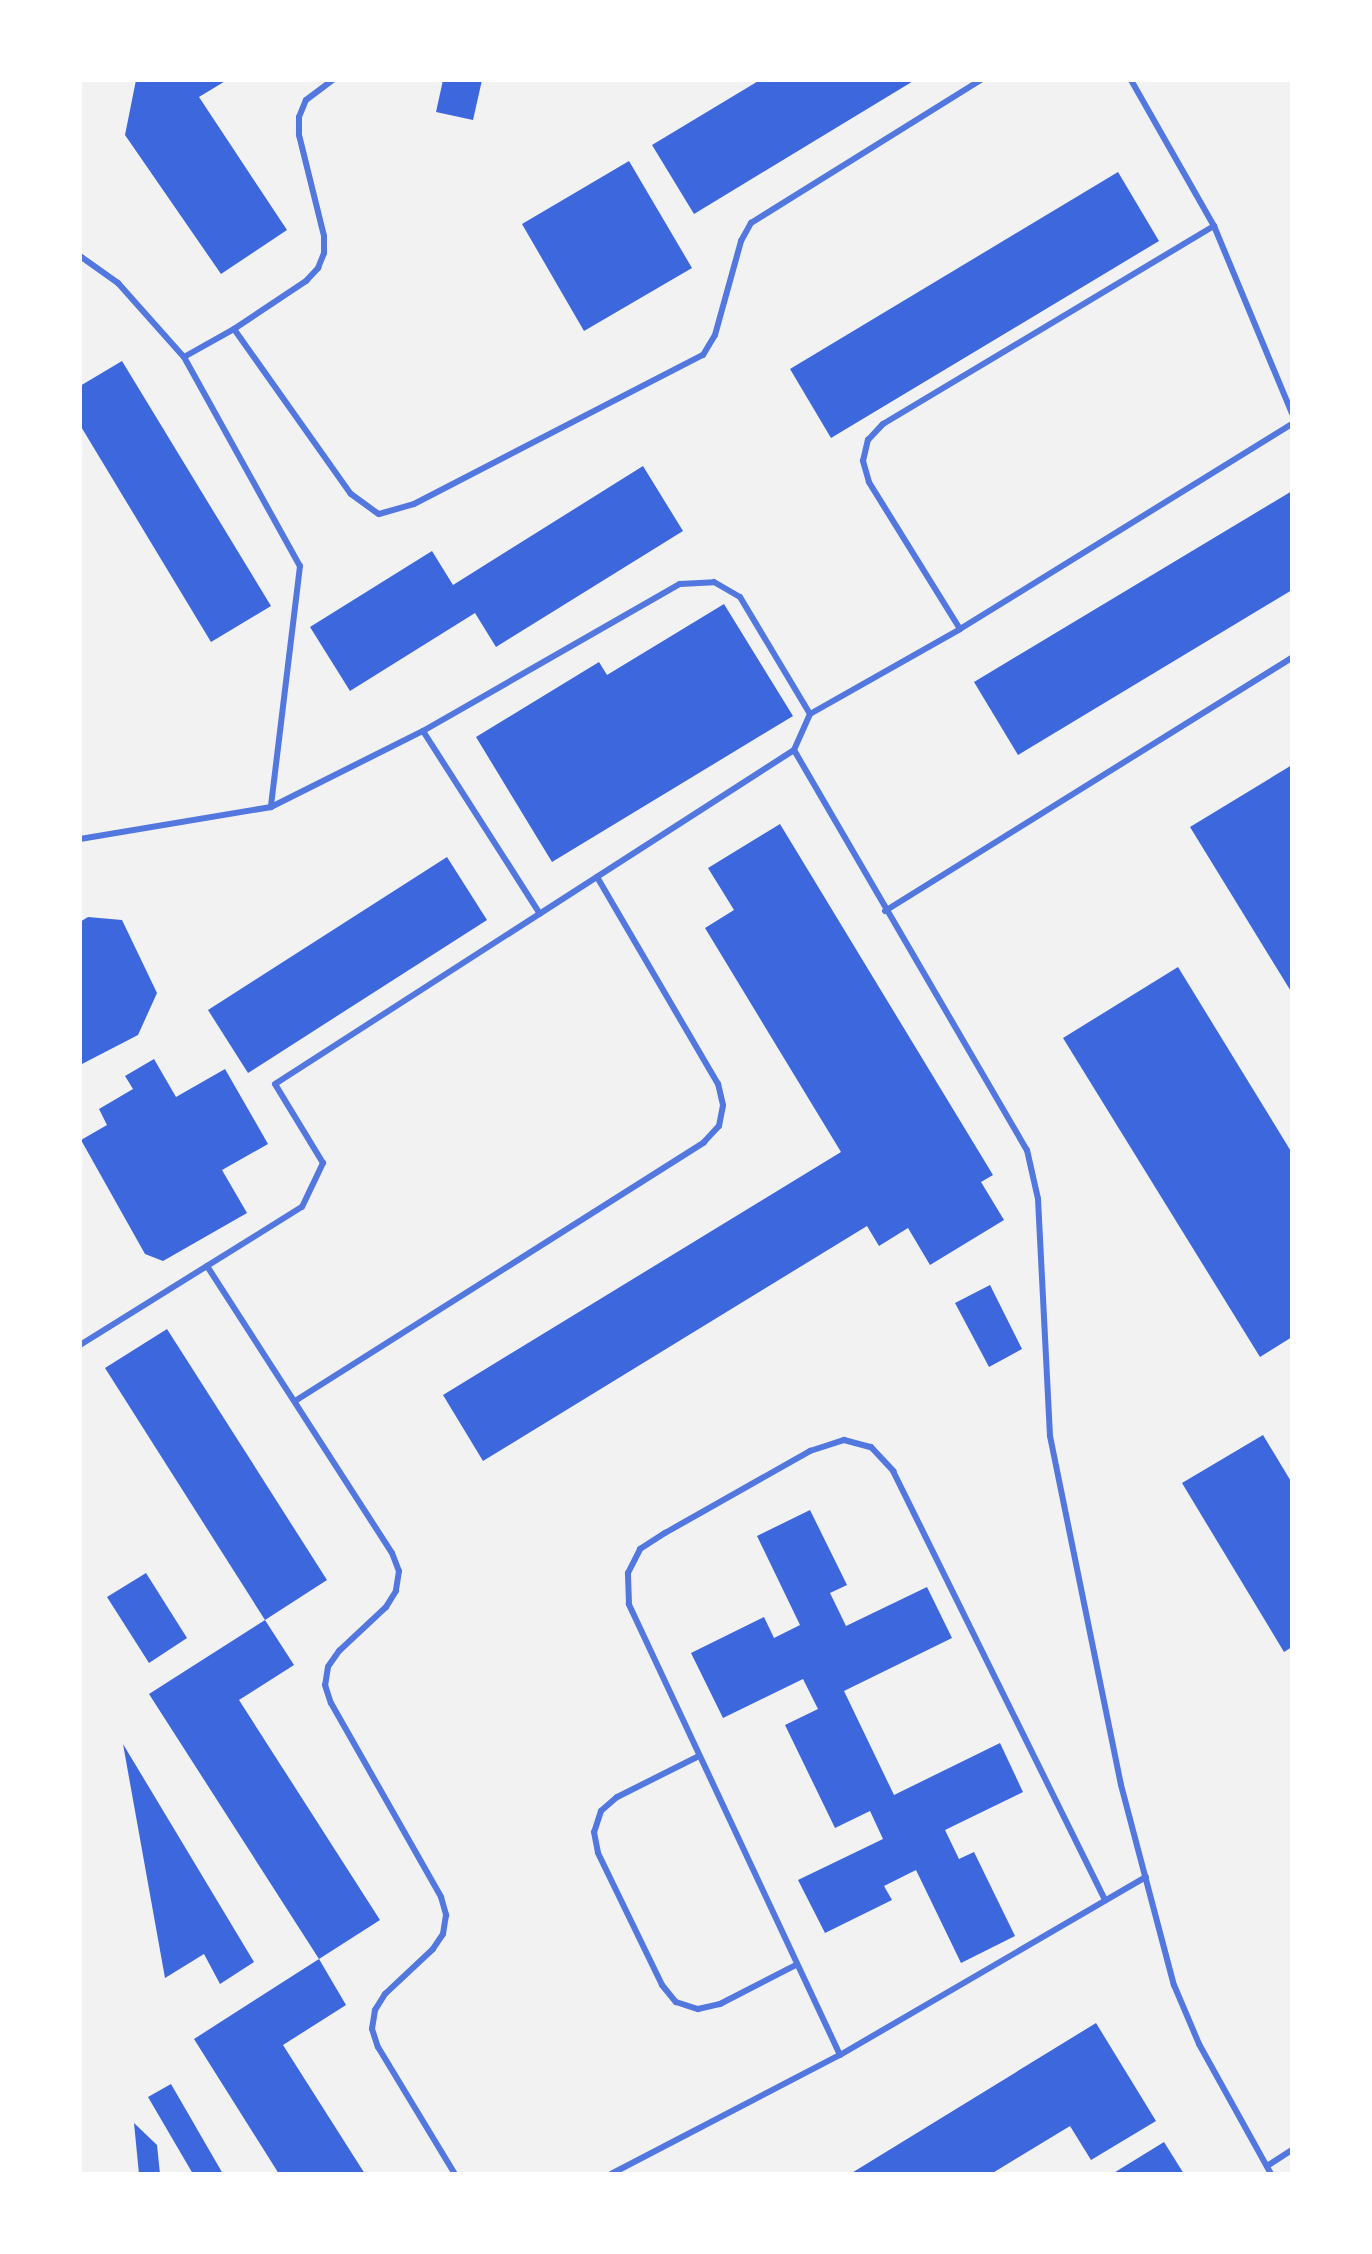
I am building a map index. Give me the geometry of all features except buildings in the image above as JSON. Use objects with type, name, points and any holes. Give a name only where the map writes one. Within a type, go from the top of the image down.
[{"type":"lane","points":[[184,357],[234,329],[306,281],[318,268],[324,253],[324,236],[299,135],[299,117],[306,100],[333,80]]},
{"type":"lane","points":[[234,329],[351,494],[379,514],[414,504],[703,355],[715,335],[741,241],[751,223],[981,80]]},
{"type":"lane","points":[[1131,80],[1214,226],[1292,413]]},
{"type":"lane","points":[[960,629],[869,482],[863,461],[868,440],[883,424],[1214,226]]},
{"type":"lane","points":[[80,256],[118,283],[184,357],[300,566],[271,807]]},
{"type":"lane","points":[[80,1345],[302,1207],[323,1163],[275,1084],[794,750],[810,714],[960,629],[1292,424]]},
{"type":"lane","points":[[80,839],[271,807],[423,731],[680,584],[714,582],[740,597],[810,714]]},
{"type":"lane","points":[[885,911],[1292,658]]},
{"type":"lane","points":[[423,731],[540,914]]},
{"type":"lane","points":[[794,750],[885,911],[1016,1128],[1035,1175],[1050,1436],[1121,1785],[1174,1985],[1199,2044],[1271,2174]]},
{"type":"lane","points":[[295,1401],[704,1142],[719,1126],[723,1105],[718,1084],[597,877]]},
{"type":"lane","points":[[207,1266],[392,1553],[399,1571],[396,1591],[386,1607],[339,1651],[328,1667],[325,1685],[331,1703],[441,1897],[446,1915],[443,1934],[433,1949],[385,1994],[375,2010],[372,2029],[378,2047],[455,2174]]},
{"type":"lane","points":[[840,2055],[629,1604],[628,1573],[640,1549],[810,1451],[844,1440],[871,1447],[893,1471],[1105,1900]]},
{"type":"lane","points":[[699,1756],[617,1797],[601,1811],[594,1832],[598,1853],[662,1985],[676,2002],[698,2009],[720,2004],[796,1965]]},
{"type":"lane","points":[[611,2174],[840,2055],[1146,1877]]},
{"type":"lane","points":[[1267,2166],[1292,2150]]}]
